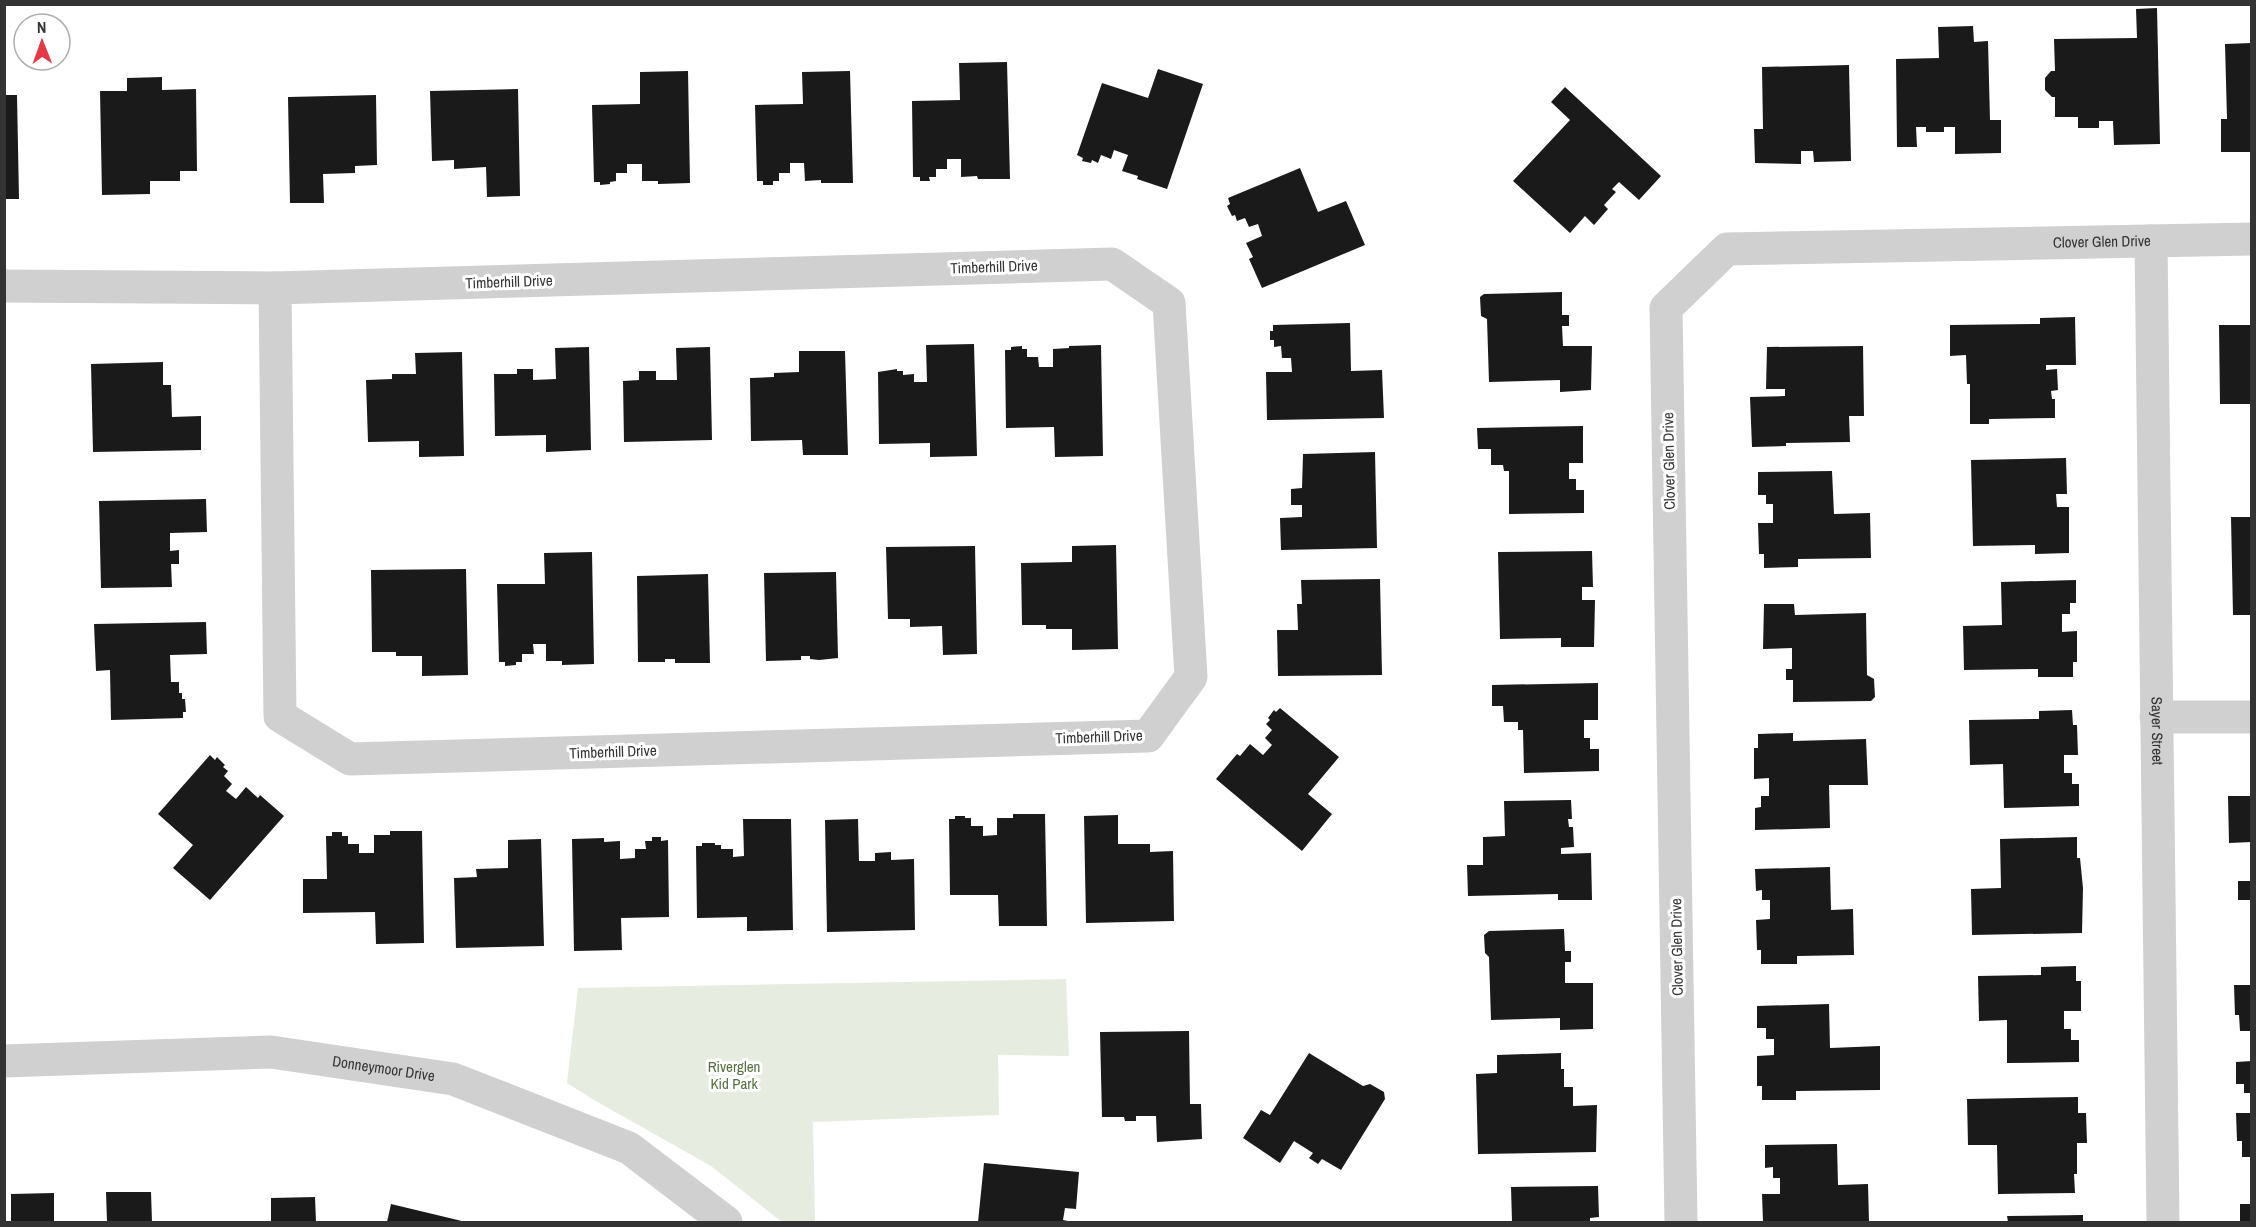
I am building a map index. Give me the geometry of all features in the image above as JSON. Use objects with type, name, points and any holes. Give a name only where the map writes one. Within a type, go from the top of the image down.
[{"type":"street","name":"Clover Glen Drive","points":[[1681,1222],[1666,308],[1727,249],[2252,239]]},
{"type":"street","name":"Sayer Street","points":[[2151,241],[2163,1222]]},
{"type":"street","name":"Timberhill Drive","points":[[4,286],[275,288],[1112,264],[1169,303],[1191,677],[1148,736],[350,759],[280,716],[275,288]]},
{"type":"street","points":[[2156,717],[2252,717]]},
{"type":"street","name":"Donneymoor Drive","points":[[4,1061],[271,1052],[453,1079],[629,1148],[726,1222]]},
{"type":"green space","name":"Riverglen Kid Park","points":[[1066,979],[1069,1056],[998,1055],[999,1115],[813,1122],[815,1222],[782,1222],[711,1166],[567,1083],[578,988]]},
{"type":"building","points":[[2157,8],[2160,144],[2114,145],[2113,121],[2099,121],[2099,128],[2078,128],[2078,117],[2055,117],[2055,97],[2045,90],[2045,78],[2051,71],[2055,71],[2054,39],[2137,38],[2136,9]]},
{"type":"building","points":[[1973,26],[1974,42],[1988,41],[1990,120],[2001,120],[2001,153],[1955,154],[1955,127],[1944,127],[1944,132],[1926,132],[1926,127],[1916,127],[1917,147],[1897,147],[1896,59],[1939,58],[1938,27]]},
{"type":"building","points":[[2252,43],[2252,152],[2221,152],[2221,119],[2227,119],[2225,44]]},
{"type":"building","points":[[1007,62],[1010,179],[961,177],[961,159],[947,159],[947,169],[936,169],[936,177],[929,177],[930,181],[920,181],[920,177],[913,177],[912,101],[960,100],[959,63]]},
{"type":"building","points":[[1849,65],[1851,161],[1814,162],[1813,151],[1801,151],[1801,164],[1755,163],[1754,129],[1763,129],[1762,67]]},
{"type":"building","points":[[1158,69],[1203,84],[1167,189],[1137,179],[1138,176],[1122,171],[1128,155],[1114,150],[1111,159],[1101,155],[1098,163],[1092,160],[1091,163],[1082,161],[1083,158],[1077,155],[1102,83],[1148,98]]},
{"type":"building","points":[[688,71],[690,183],[658,184],[658,181],[642,181],[642,164],[627,164],[627,173],[616,173],[616,181],[610,184],[600,185],[600,182],[594,182],[592,105],[640,104],[640,72]]},
{"type":"building","points":[[850,71],[853,183],[805,181],[804,163],[790,163],[790,173],[779,173],[779,181],[773,181],[773,185],[763,185],[763,181],[757,181],[755,105],[803,104],[802,72]]},
{"type":"building","points":[[162,77],[162,90],[196,89],[197,171],[180,171],[180,181],[150,181],[150,194],[102,195],[100,91],[127,91],[127,78]]},
{"type":"building","points":[[1565,87],[1661,176],[1639,200],[1619,182],[1612,189],[1616,192],[1604,205],[1608,209],[1594,225],[1585,216],[1570,233],[1513,181],[1570,120],[1551,102]]},
{"type":"building","points":[[518,89],[520,196],[487,197],[486,167],[454,169],[454,160],[432,161],[430,91]]},
{"type":"building","points":[[4,95],[17,95],[19,199],[4,199]]},
{"type":"building","points":[[376,95],[377,165],[355,166],[355,173],[323,174],[324,203],[290,203],[288,97]]},
{"type":"building","points":[[1300,168],[1318,212],[1346,201],[1365,245],[1262,288],[1249,259],[1253,257],[1246,243],[1262,236],[1258,224],[1249,227],[1245,218],[1237,221],[1227,206],[1230,204],[1228,198]]},
{"type":"building","points":[[1562,292],[1562,315],[1569,315],[1569,326],[1562,326],[1563,346],[1592,346],[1591,390],[1560,392],[1560,380],[1489,382],[1487,319],[1481,316],[1480,297],[1484,294]]},
{"type":"building","points":[[2075,317],[2076,365],[2046,365],[2046,370],[2057,369],[2058,390],[2051,391],[2052,399],[2055,399],[2055,418],[1989,419],[1989,424],[1970,424],[1970,384],[1967,384],[1966,355],[1950,356],[1950,325],[2040,324],[2040,318]]},
{"type":"building","points":[[1350,323],[1351,371],[1382,370],[1384,418],[1267,420],[1266,372],[1292,372],[1291,358],[1282,358],[1281,346],[1274,347],[1274,340],[1270,340],[1273,325]]},
{"type":"building","points":[[2219,325],[2252,325],[2252,404],[2220,404]]},
{"type":"building","points":[[974,344],[977,456],[930,457],[930,443],[879,444],[878,372],[897,369],[897,371],[903,371],[903,375],[914,374],[914,382],[927,382],[926,345]]},
{"type":"building","points":[[1101,345],[1103,456],[1055,457],[1054,427],[1006,428],[1005,350],[1022,346],[1022,349],[1027,349],[1027,357],[1038,357],[1039,367],[1053,367],[1053,349]]},
{"type":"building","points":[[1863,346],[1864,416],[1849,416],[1850,442],[1786,443],[1786,446],[1752,447],[1750,397],[1785,396],[1785,389],[1766,389],[1767,347]]},
{"type":"building","points":[[589,347],[591,450],[546,452],[546,435],[495,436],[494,374],[517,374],[517,369],[533,369],[533,380],[556,379],[555,348]]},
{"type":"building","points":[[710,347],[712,440],[624,442],[623,381],[639,380],[639,371],[656,371],[656,380],[677,380],[676,348]]},
{"type":"building","points":[[799,351],[845,351],[848,455],[803,455],[802,440],[751,441],[750,378],[774,377],[774,373],[799,372]]},
{"type":"building","points":[[462,352],[464,456],[419,457],[419,441],[368,442],[366,380],[392,379],[392,374],[416,374],[415,353]]},
{"type":"building","points":[[163,362],[163,385],[171,385],[172,417],[201,416],[201,450],[93,452],[91,364]]},
{"type":"building","points":[[1583,426],[1583,463],[1569,463],[1569,479],[1576,479],[1576,490],[1584,490],[1584,513],[1509,514],[1509,471],[1504,471],[1503,465],[1491,465],[1491,449],[1478,449],[1477,428]]},
{"type":"building","points":[[1375,452],[1377,548],[1281,550],[1280,518],[1302,517],[1302,505],[1291,505],[1291,489],[1302,488],[1303,454]]},
{"type":"building","points":[[2066,458],[2067,494],[2056,494],[2057,507],[2069,507],[2069,553],[2035,554],[2035,545],[1973,546],[1971,460]]},
{"type":"building","points":[[1832,471],[1834,514],[1870,513],[1871,558],[1798,559],[1798,567],[1764,568],[1764,554],[1759,554],[1758,523],[1773,523],[1773,504],[1766,504],[1766,495],[1758,495],[1758,472]]},
{"type":"building","points":[[206,499],[207,532],[170,533],[170,551],[179,550],[179,564],[171,564],[172,587],[101,588],[99,501]]},
{"type":"building","points":[[2231,517],[2252,517],[2252,615],[2233,615]]},
{"type":"building","points":[[1116,545],[1118,649],[1072,650],[1072,629],[1046,629],[1046,625],[1022,625],[1021,563],[1072,562],[1072,546]]},
{"type":"building","points":[[975,546],[977,654],[943,655],[942,626],[910,627],[910,619],[888,619],[886,547]]},
{"type":"building","points":[[1592,551],[1593,587],[1582,587],[1582,600],[1595,600],[1594,647],[1561,647],[1561,638],[1500,639],[1498,552]]},
{"type":"building","points":[[592,552],[594,664],[562,665],[562,661],[546,661],[546,644],[533,644],[534,654],[522,654],[522,662],[516,662],[516,665],[505,666],[505,662],[499,662],[497,584],[545,584],[544,553]]},
{"type":"building","points":[[466,569],[468,675],[422,676],[422,656],[396,656],[396,652],[372,652],[371,570]]},
{"type":"building","points":[[836,572],[838,658],[819,660],[810,659],[810,656],[801,656],[801,660],[766,661],[764,573]]},
{"type":"building","points":[[708,574],[710,663],[675,663],[675,659],[665,659],[665,662],[638,662],[637,576]]},
{"type":"building","points":[[1380,579],[1382,675],[1278,676],[1277,630],[1298,630],[1297,604],[1302,604],[1301,580]]},
{"type":"building","points":[[2076,580],[2076,603],[2070,603],[2070,614],[2062,614],[2062,632],[2077,631],[2077,662],[2073,662],[2073,677],[2038,677],[2038,669],[1964,670],[1963,626],[2002,625],[2001,582]]},
{"type":"building","points":[[1764,604],[1794,604],[1795,615],[1866,613],[1867,675],[1874,679],[1875,697],[1871,701],[1793,702],[1793,680],[1786,680],[1786,669],[1792,669],[1792,648],[1763,649]]},
{"type":"building","points":[[206,622],[207,654],[170,655],[171,682],[179,682],[179,693],[182,693],[182,699],[185,699],[186,712],[183,712],[183,718],[111,720],[110,670],[96,671],[94,624]]},
{"type":"building","points":[[1598,683],[1598,720],[1584,720],[1584,738],[1590,738],[1590,749],[1599,749],[1599,771],[1524,773],[1523,730],[1518,730],[1518,722],[1504,722],[1503,706],[1492,706],[1492,685]]},
{"type":"building","points":[[1280,708],[1339,757],[1308,794],[1332,814],[1302,851],[1216,779],[1237,754],[1240,756],[1250,744],[1263,755],[1272,745],[1265,738],[1272,730],[1266,724],[1270,720],[1268,718],[1274,710],[1276,712]]},
{"type":"building","points":[[2072,710],[2073,725],[2077,725],[2078,755],[2064,755],[2064,773],[2072,773],[2072,784],[2079,784],[2079,806],[2004,808],[2003,764],[1970,765],[1969,720],[2039,719],[2039,711]]},
{"type":"building","points":[[1793,733],[1793,741],[1866,739],[1868,785],[1829,785],[1830,828],[1755,830],[1755,808],[1761,807],[1761,796],[1769,796],[1769,778],[1754,779],[1754,748],[1758,748],[1758,734]]},
{"type":"building","points":[[210,755],[215,760],[217,757],[228,771],[224,776],[232,784],[226,791],[236,799],[246,787],[258,798],[260,795],[284,816],[210,900],[173,868],[193,845],[158,814]]},
{"type":"building","points":[[2228,796],[2252,796],[2252,842],[2229,843]]},
{"type":"building","points":[[1571,800],[1572,819],[1568,819],[1569,827],[1573,827],[1574,847],[1561,848],[1561,854],[1591,853],[1592,900],[1558,900],[1558,894],[1468,896],[1467,865],[1483,865],[1483,837],[1505,836],[1504,801]]},
{"type":"building","points":[[1013,814],[1045,814],[1047,926],[999,926],[998,895],[950,895],[949,819],[955,819],[955,816],[971,818],[971,826],[983,826],[983,836],[997,835],[997,818],[1013,818]]},
{"type":"building","points":[[1118,815],[1118,844],[1150,844],[1150,852],[1173,851],[1174,921],[1086,923],[1084,816]]},
{"type":"building","points":[[743,819],[791,819],[793,930],[747,931],[747,917],[697,918],[696,846],[702,846],[702,843],[715,843],[715,845],[721,845],[721,849],[733,849],[733,857],[744,856]]},
{"type":"building","points":[[858,819],[859,861],[875,861],[875,853],[891,852],[891,860],[914,859],[915,930],[827,932],[825,820]]},
{"type":"building","points":[[390,831],[422,831],[424,943],[376,944],[375,912],[303,913],[303,879],[327,879],[326,836],[332,836],[332,832],[342,832],[342,836],[348,836],[348,844],[359,844],[359,853],[374,853],[374,835],[390,835]]},
{"type":"building","points":[[652,837],[661,837],[661,841],[668,840],[669,917],[621,918],[622,950],[574,951],[572,839],[604,838],[604,842],[620,841],[620,859],[635,858],[635,849],[646,849],[645,841],[652,841]]},
{"type":"building","points":[[2077,837],[2077,858],[2080,858],[2083,888],[2082,933],[1972,935],[1971,889],[2001,888],[2000,839]]},
{"type":"building","points":[[541,839],[544,946],[456,948],[454,878],[477,877],[476,869],[508,868],[508,840]]},
{"type":"building","points":[[1830,867],[1831,910],[1853,909],[1854,955],[1797,956],[1797,964],[1761,964],[1761,950],[1757,950],[1756,920],[1770,919],[1770,900],[1762,900],[1762,890],[1756,891],[1755,869]]},
{"type":"building","points":[[2238,881],[2252,881],[2252,900],[2238,900]]},
{"type":"building","points":[[1564,929],[1565,951],[1571,951],[1571,962],[1565,962],[1565,983],[1593,983],[1593,1029],[1560,1030],[1560,1018],[1491,1020],[1489,957],[1485,953],[1484,935],[1489,931]]},
{"type":"building","points":[[2076,966],[2076,981],[2081,981],[2081,1011],[2064,1011],[2064,1029],[2071,1029],[2071,1040],[2079,1040],[2079,1062],[2007,1063],[2007,1020],[1979,1021],[1978,976],[2041,975],[2041,967]]},
{"type":"building","points":[[2234,985],[2252,985],[2252,1031],[2240,1031],[2239,1015],[2235,1015]]},
{"type":"building","points":[[1829,1004],[1830,1048],[1880,1046],[1880,1090],[1796,1091],[1796,1100],[1762,1100],[1762,1086],[1757,1086],[1757,1056],[1774,1055],[1774,1039],[1766,1039],[1766,1028],[1757,1028],[1757,1006]]},
{"type":"building","points":[[1189,1031],[1190,1104],[1201,1104],[1202,1139],[1157,1142],[1156,1116],[1136,1116],[1136,1121],[1125,1121],[1124,1117],[1102,1117],[1100,1032]]},
{"type":"building","points":[[1309,1053],[1363,1086],[1370,1084],[1384,1092],[1385,1099],[1341,1170],[1322,1159],[1318,1164],[1309,1158],[1313,1153],[1294,1141],[1280,1163],[1243,1138],[1261,1110],[1270,1115]]},
{"type":"building","points":[[1561,1053],[1564,1087],[1573,1087],[1573,1106],[1597,1105],[1596,1152],[1478,1154],[1476,1074],[1497,1073],[1497,1055]]},
{"type":"building","points":[[2252,1061],[2252,1093],[2244,1093],[2244,1084],[2236,1084],[2236,1062]]},
{"type":"building","points":[[2078,1097],[2078,1113],[2086,1113],[2087,1143],[2077,1143],[2075,1193],[1998,1194],[1997,1145],[1968,1145],[1967,1099]]},
{"type":"building","points":[[2236,1113],[2252,1113],[2252,1157],[2242,1157],[2242,1141],[2237,1141]]},
{"type":"building","points":[[1837,1144],[1838,1185],[1868,1184],[1869,1222],[1763,1222],[1762,1194],[1780,1194],[1780,1178],[1773,1178],[1773,1167],[1765,1168],[1765,1145]]},
{"type":"building","points":[[984,1163],[1079,1172],[1076,1209],[1065,1208],[1063,1220],[1073,1222],[978,1222]]},
{"type":"building","points":[[1598,1186],[1599,1217],[1590,1218],[1590,1222],[1512,1222],[1511,1187]]},
{"type":"building","points":[[106,1192],[151,1192],[152,1222],[107,1222]]},
{"type":"building","points":[[54,1193],[54,1222],[11,1222],[11,1194]]},
{"type":"building","points":[[315,1197],[316,1222],[271,1222],[271,1198]]},
{"type":"building","points":[[391,1204],[466,1222],[387,1222]]},
{"type":"building","points":[[2240,1204],[2252,1204],[2252,1222],[2240,1222]]},
{"type":"building","points":[[2083,1215],[2083,1222],[2008,1222],[2007,1216]]}]
